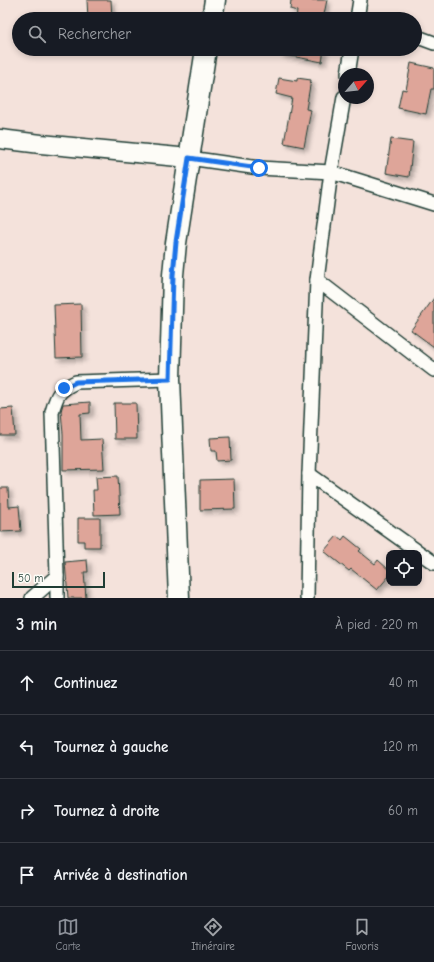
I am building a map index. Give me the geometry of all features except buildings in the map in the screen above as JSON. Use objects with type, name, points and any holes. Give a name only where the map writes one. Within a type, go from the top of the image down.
[{"type":"main road","points":[[213,12],[215,0]]},
{"type":"main road","points":[[179,598],[170,379],[173,275],[176,242],[205,56]]},
{"type":"street","points":[[359,12],[360,0]]},
{"type":"street","points":[[422,38],[434,42]]},
{"type":"street","points":[[349,68],[351,56]]},
{"type":"street","points":[[307,598],[309,474],[317,280],[331,172],[343,104]]},
{"type":"street","points":[[0,139],[189,158],[259,168],[331,172],[434,204]]},
{"type":"street","points":[[317,280],[434,370]]},
{"type":"street","points":[[57,598],[52,412],[56,398],[64,388],[76,382],[170,379]]},
{"type":"street","points":[[309,474],[434,563]]},
{"type":"street","points":[[32,598],[57,576]]},
{"type":"route","points":[[64,388],[76,382],[170,379],[173,275],[176,242],[189,158],[259,168]]}]
